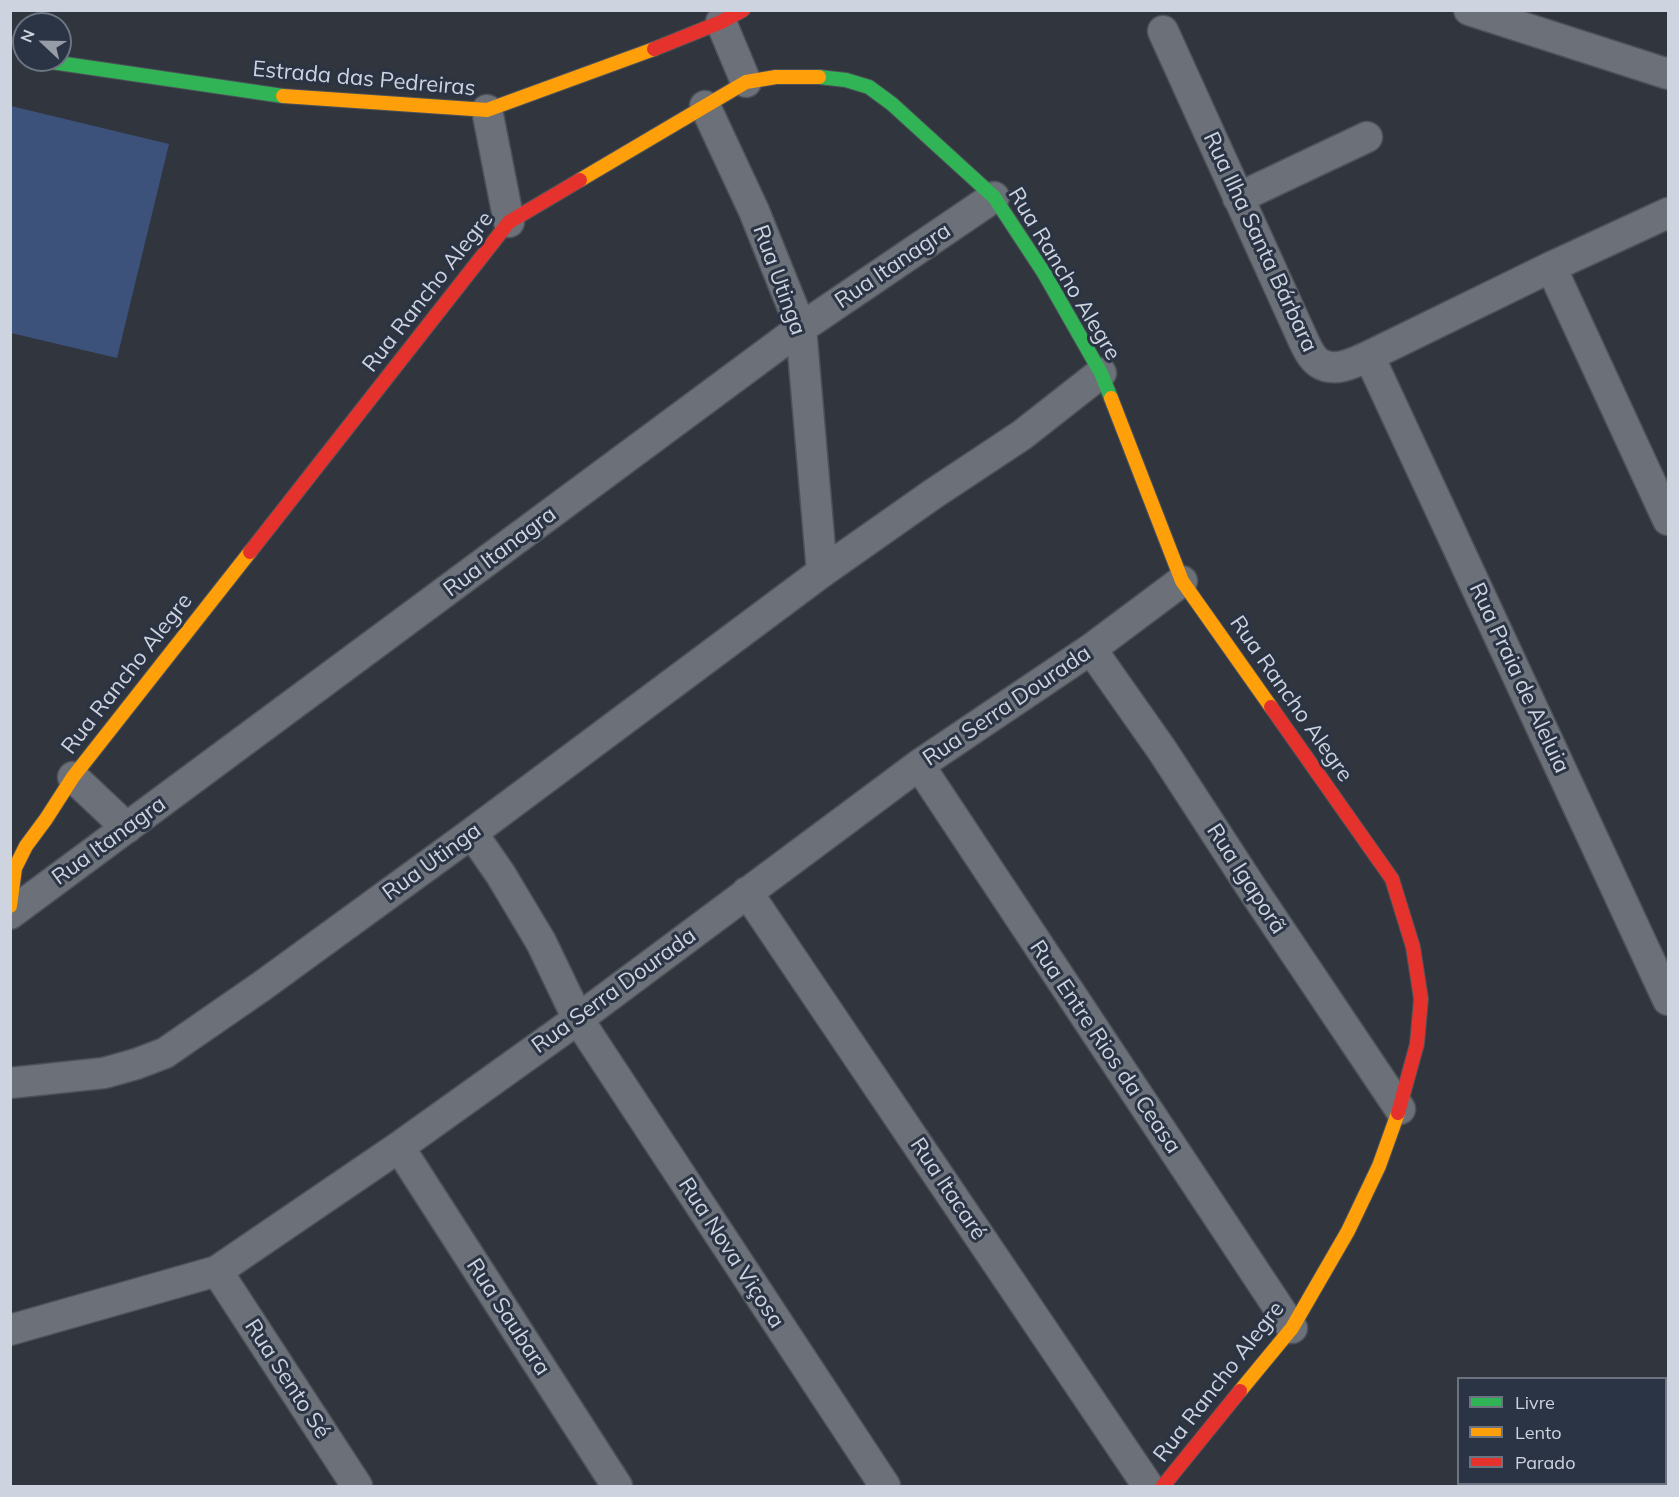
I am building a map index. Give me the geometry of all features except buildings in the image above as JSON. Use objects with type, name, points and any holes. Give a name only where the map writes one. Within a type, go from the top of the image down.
[{"type":"street","points":[[1469,10],[1668,74]]},
{"type":"street","points":[[732,16],[746,82]]},
{"type":"street","name":"Estrada das Pedreiras","points":[[72,65],[291,97],[487,110],[621,62],[732,16]]},
{"type":"street","name":"Rua Ilha Santa Bárbara","points":[[1163,31],[1301,335],[1319,363],[1333,367],[1349,365],[1668,213]]},
{"type":"street","name":"Rua Rancho Alegre","points":[[10,906],[15,868],[22,853],[73,777],[509,222],[746,82],[776,77],[818,77],[846,80],[869,87],[892,104],[994,196],[1044,273],[1101,373],[1182,581],[1392,879],[1413,947],[1421,999],[1417,1044],[1400,1109],[1379,1166],[1348,1231],[1292,1328],[1163,1486]]},
{"type":"street","name":"Rua Utinga","points":[[705,106],[754,212],[801,328],[822,572]]},
{"type":"street","points":[[487,110],[509,222]]},
{"type":"street","points":[[1238,198],[1367,137]]},
{"type":"street","name":"Rua Itanagra","points":[[10,914],[801,328],[994,196]]},
{"type":"street","points":[[1551,267],[1668,520]]},
{"type":"street","name":"Rua Praia de Aleluia","points":[[1369,356],[1668,1000]]},
{"type":"street","name":"Rua Utinga","points":[[10,1083],[104,1073],[165,1053],[262,986],[472,833],[822,572],[1022,435],[1101,373]]},
{"type":"street","name":"Rua Serra Dourada","points":[[10,1330],[217,1271],[399,1147],[578,1019],[919,765],[1091,649],[1182,581]]},
{"type":"street","name":"Rua Igaporã","points":[[1091,649],[1162,750],[1400,1109]]},
{"type":"street","name":"Rua Entre Rios da Ceasa","points":[[919,765],[1292,1328]]},
{"type":"street","points":[[73,777],[127,828]]},
{"type":"street","name":"Rua Nova Viçosa","points":[[472,833],[501,875],[541,942],[578,1019],[885,1486]]},
{"type":"street","name":"Rua Itacaré","points":[[747,892],[1148,1486]]},
{"type":"street","name":"Rua Saubara","points":[[399,1147],[617,1486]]},
{"type":"street","name":"Rua Sento Sé","points":[[217,1271],[357,1486]]},
{"type":"shaded area","points":[[11,106],[169,144],[117,358],[11,333]]},
{"type":"traffic: fast","points":[[72,65],[283,96]]},
{"type":"traffic: fast","points":[[819,77],[846,80],[869,87],[892,104],[994,197],[1044,273],[1101,373],[1111,398]]},
{"type":"traffic: slow","points":[[283,96],[487,110],[654,49]]},
{"type":"traffic: slow","points":[[580,180],[746,82],[776,77],[819,77]]},
{"type":"traffic: slow","points":[[1111,398],[1182,581],[1271,707]]},
{"type":"traffic: slow","points":[[10,906],[15,868],[26,846],[73,777],[250,552]]},
{"type":"traffic: slow","points":[[1240,1391],[1292,1328],[1348,1231],[1379,1166],[1398,1113]]},
{"type":"traffic: jam","points":[[654,49],[721,22],[743,10]]},
{"type":"traffic: jam","points":[[250,552],[509,222],[580,180]]},
{"type":"traffic: jam","points":[[1271,707],[1392,879],[1413,947],[1421,999],[1417,1044],[1398,1113]]},
{"type":"traffic: jam","points":[[1163,1486],[1240,1391]]}]
